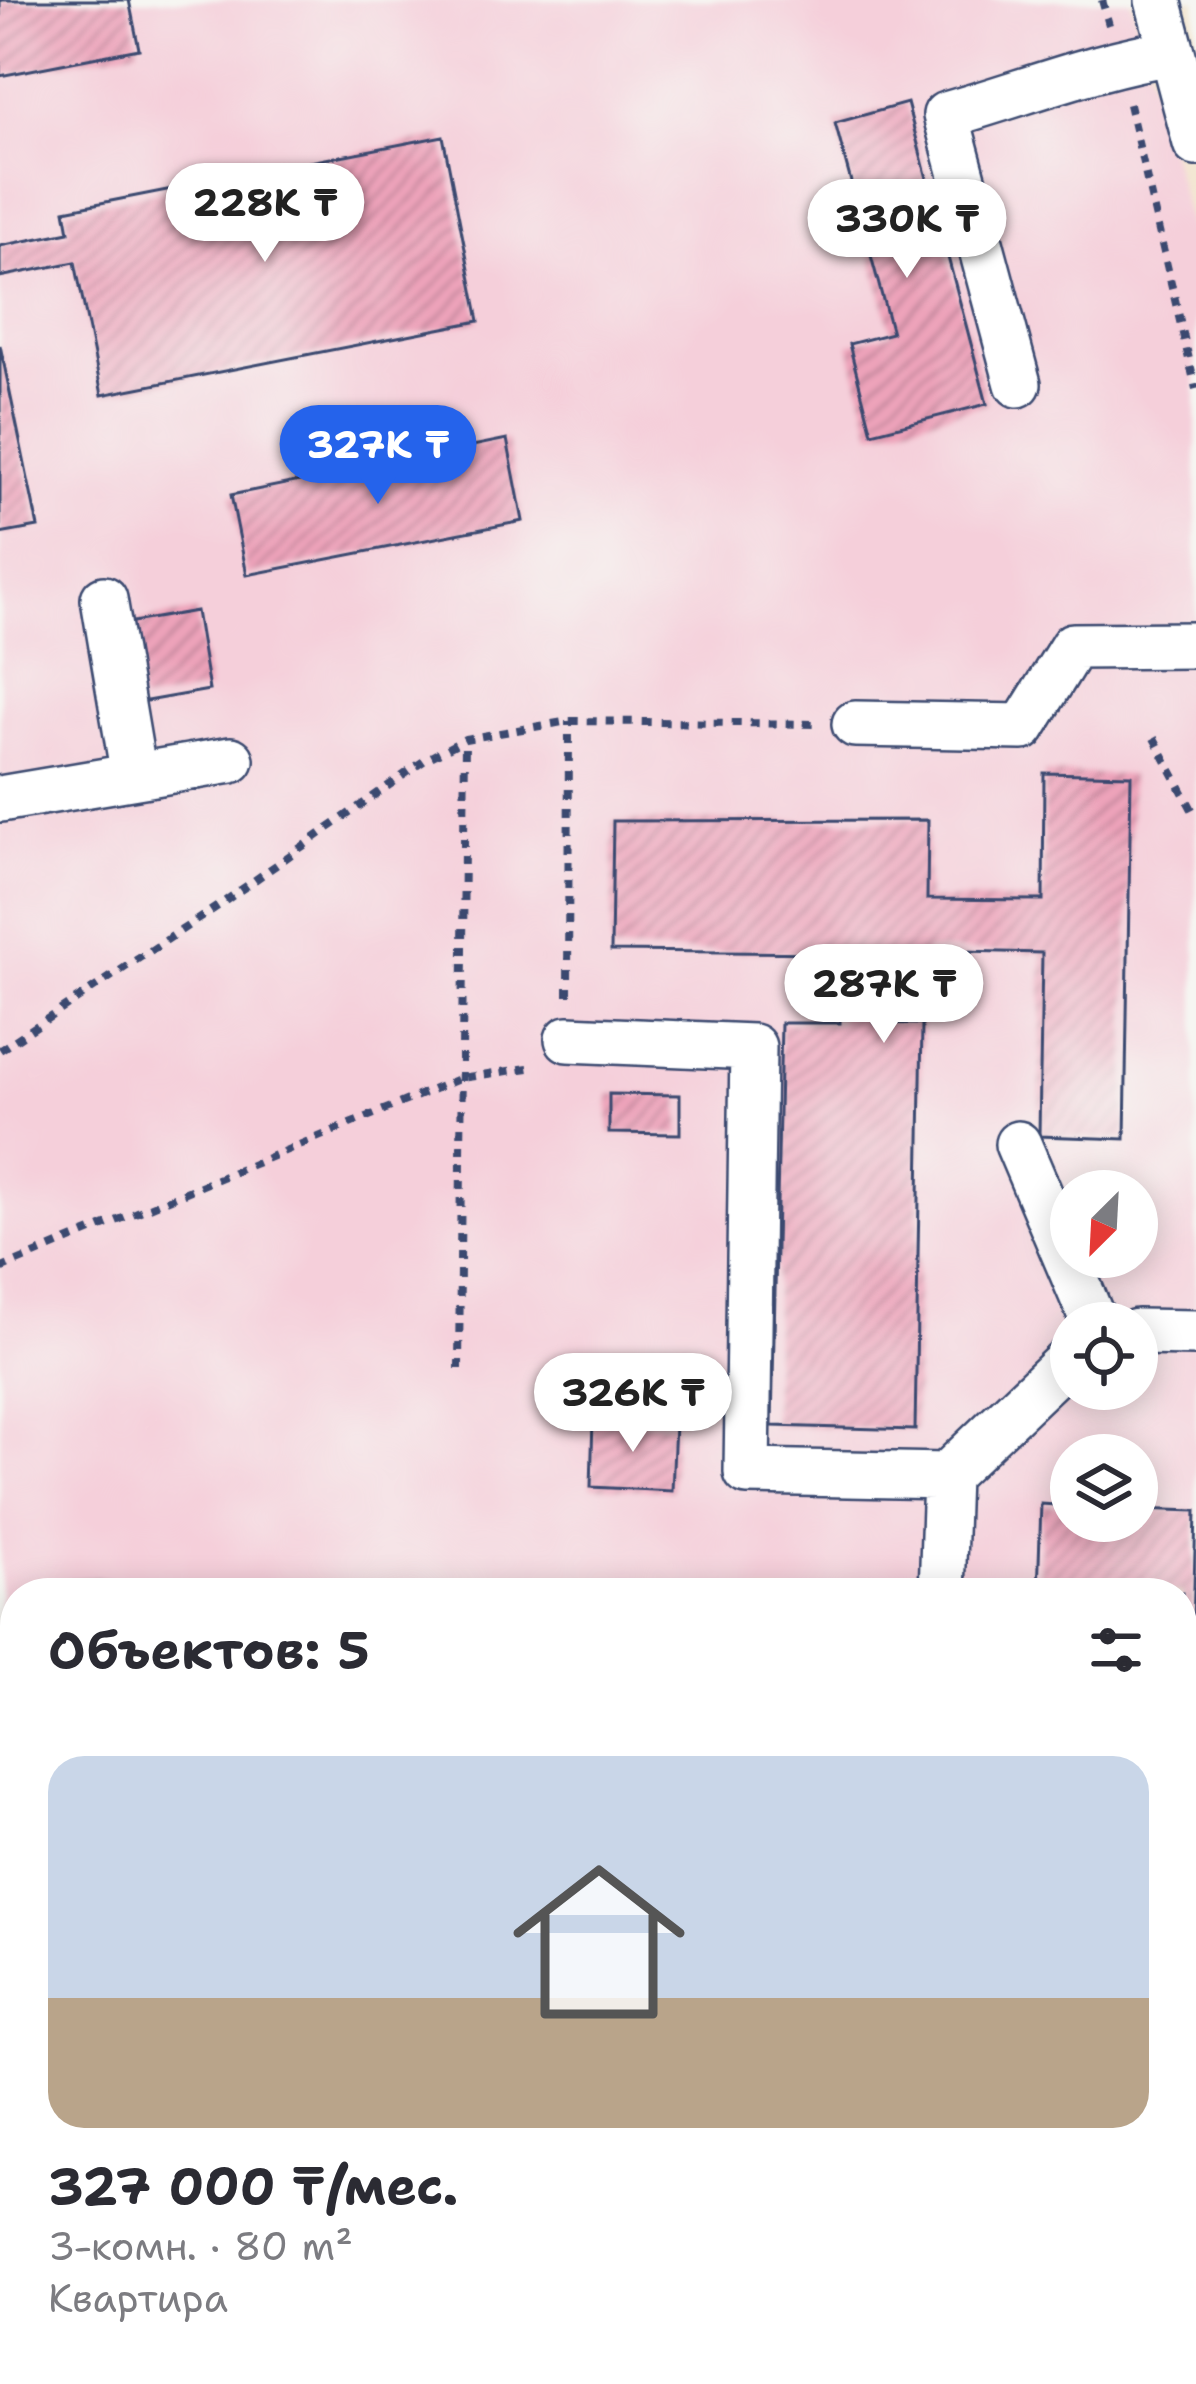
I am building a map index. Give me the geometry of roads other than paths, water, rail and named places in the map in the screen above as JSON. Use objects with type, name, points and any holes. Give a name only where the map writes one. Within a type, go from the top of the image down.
[{"type":"street","points":[[1158,0],[1196,143]]},
{"type":"street","points":[[1018,384],[946,115],[1119,61],[1172,52]]},
{"type":"street","points":[[104,599],[134,776]]},
{"type":"street","points":[[855,724],[1023,727],[1072,646],[1196,645]]},
{"type":"street","points":[[0,800],[231,760]]},
{"type":"street","points":[[568,1040],[753,1047],[747,1472],[946,1476]]},
{"type":"street","points":[[1018,1144],[1085,1302]]},
{"type":"street","points":[[1158,1332],[1196,1333]]},
{"type":"street","points":[[943,1578],[946,1476],[1050,1377]]}]
